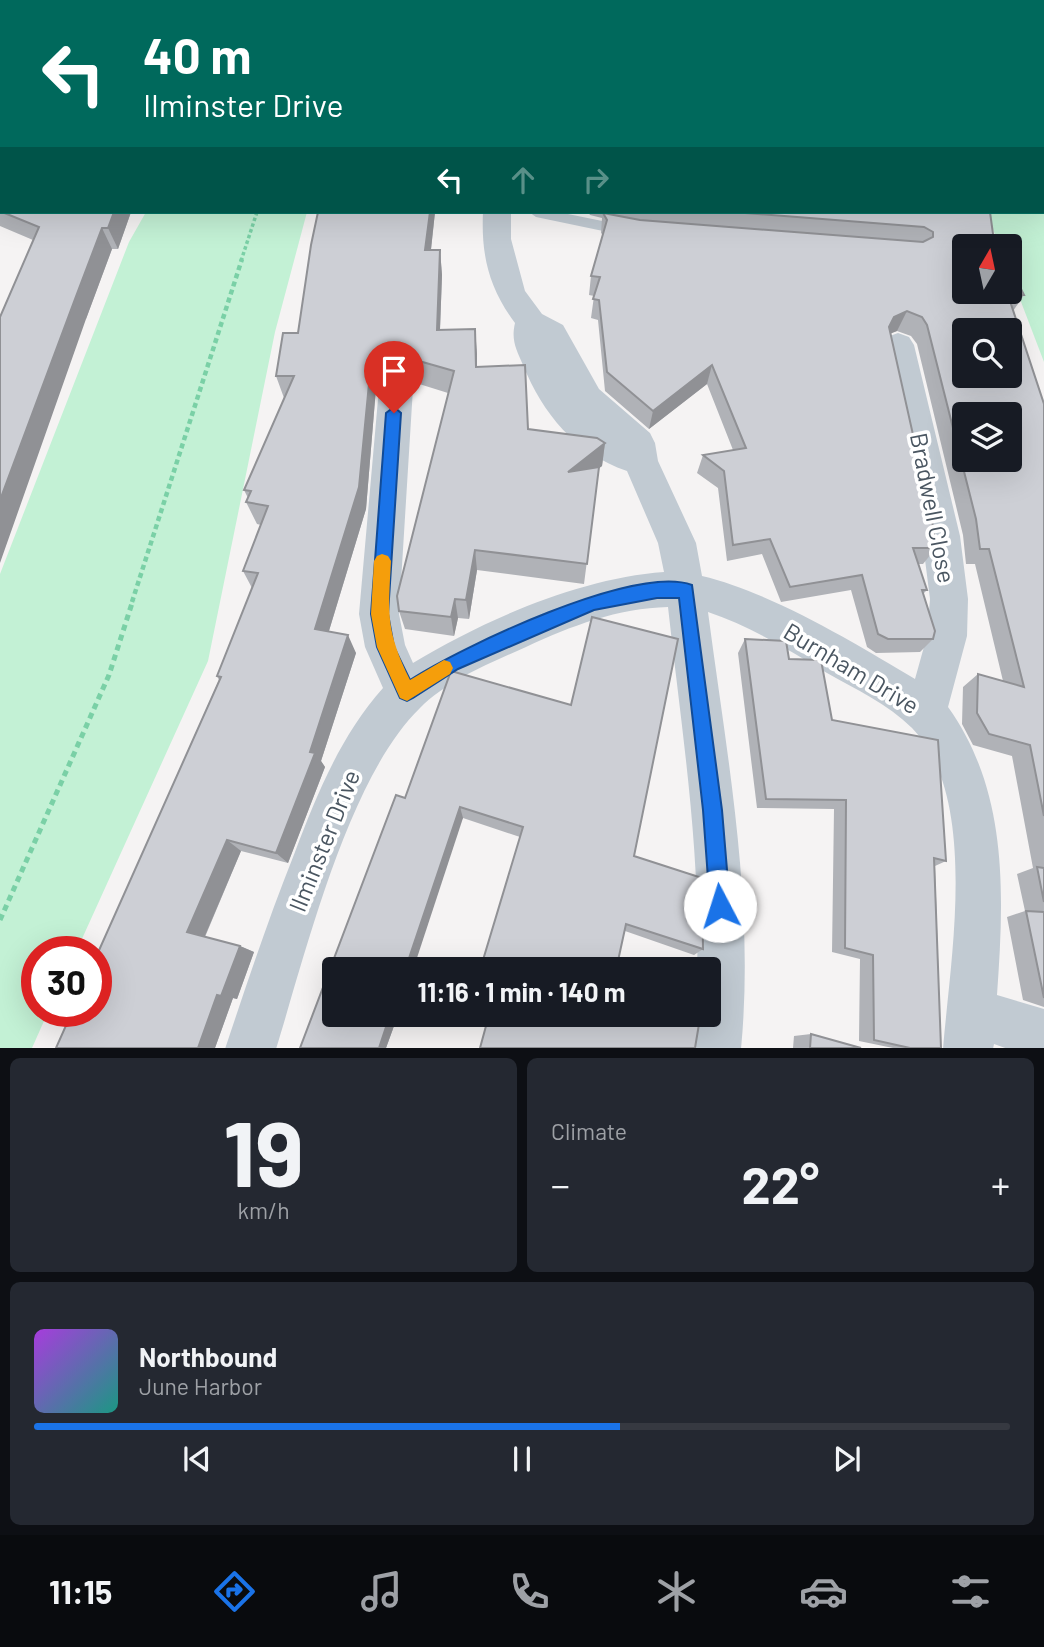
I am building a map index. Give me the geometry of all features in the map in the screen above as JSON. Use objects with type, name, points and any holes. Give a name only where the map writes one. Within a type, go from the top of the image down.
[{"type":"street","points":[[497,214],[496,239],[510,294],[531,321],[528,339],[540,369],[562,408],[593,438],[617,455],[640,461],[677,543],[686,590],[712,810],[722,929],[720,1004],[715,1048]]},
{"type":"street","name":"Bradwell Close","points":[[898,345],[941,536],[950,599],[947,636],[926,712]]},
{"type":"street","points":[[396,388],[379,614],[385,647],[407,692]]},
{"type":"street","name":"Ilminster Drive","points":[[250,1048],[301,895],[340,791],[373,735],[407,692],[451,663],[592,603],[657,590],[686,590]]},
{"type":"street","name":"Burnham Drive","points":[[686,590],[737,606],[791,631],[881,682],[926,712],[953,755],[970,802],[980,858],[979,927],[969,1030]]},
{"type":"street","points":[[969,1030],[1044,1034]]},
{"type":"lane","points":[[546,214],[637,232]]},
{"type":"path","points":[[0,920],[108,675],[256,214]]},
{"type":"green space","points":[[145,214],[306,214],[275,332],[208,661],[83,936],[21,936],[21,1027],[41,1027],[32,1048],[0,1048],[0,574],[129,242]]},
{"type":"green space","points":[[987,214],[1044,214],[1044,362],[1022,304],[1022,234],[995,234]]},
{"type":"building","points":[[7,214],[113,214],[108,228],[102,228],[0,500],[0,317],[39,227]]},
{"type":"building","points":[[318,214],[430,214],[425,250],[440,250],[437,330],[475,329],[476,367],[525,365],[528,429],[597,438],[605,443],[568,472],[599,467],[587,564],[475,550],[466,600],[455,599],[451,617],[399,611],[397,596],[454,371],[412,359],[411,362],[405,352],[392,348],[377,353],[371,363],[359,487],[315,629],[348,635],[310,752],[315,753],[276,853],[227,840],[187,932],[240,946],[221,996],[217,995],[198,1048],[56,1048],[65,1027],[112,1027],[112,936],[105,936],[221,677],[217,676],[258,573],[243,571],[268,506],[246,502],[251,491],[244,490],[294,376],[276,376],[283,333],[298,333]]},
{"type":"building","points":[[604,214],[640,220],[923,242],[933,237],[933,232],[924,227],[758,214],[990,214],[993,234],[952,234],[952,304],[1011,304],[1016,318],[952,318],[952,388],[1022,388],[1022,337],[1044,404],[1044,816],[1030,745],[989,734],[977,713],[978,674],[1024,687],[989,549],[980,549],[976,519],[964,472],[1022,472],[1022,402],[952,402],[952,424],[927,325],[922,317],[907,311],[894,317],[889,327],[936,548],[913,548],[927,590],[922,590],[935,631],[933,639],[888,639],[878,634],[862,575],[790,587],[770,539],[733,545],[724,471],[703,455],[746,448],[712,365],[653,411],[607,372],[599,300],[593,299],[600,277],[591,276],[607,220]]},
{"type":"building","points":[[592,617],[678,639],[634,856],[702,878],[703,949],[626,924],[619,957],[484,957],[523,827],[460,807],[409,957],[335,957],[396,795],[405,798],[451,671],[571,705]]},
{"type":"building","points":[[745,639],[786,641],[789,659],[821,660],[832,720],[938,740],[946,861],[934,858],[941,1048],[910,1048],[874,1040],[873,955],[845,948],[846,800],[766,799]]},
{"type":"building","points":[[1037,867],[1044,868],[1044,902]]},
{"type":"building","points":[[1026,911],[1044,912],[1044,998]]},
{"type":"building","points":[[322,990],[322,1027],[386,1027],[379,1048],[300,1048]]},
{"type":"building","points":[[486,1027],[698,1027],[695,1048],[480,1048]]},
{"type":"building","points":[[811,1034],[861,1048],[810,1048]]},
{"type":"slow traffic","points":[[382,561],[379,614],[385,647],[407,692],[444,668]]},
{"type":"route","points":[[394,413],[379,614],[385,647],[407,692],[451,663],[592,603],[657,590],[686,590],[712,810],[720,906]]}]
